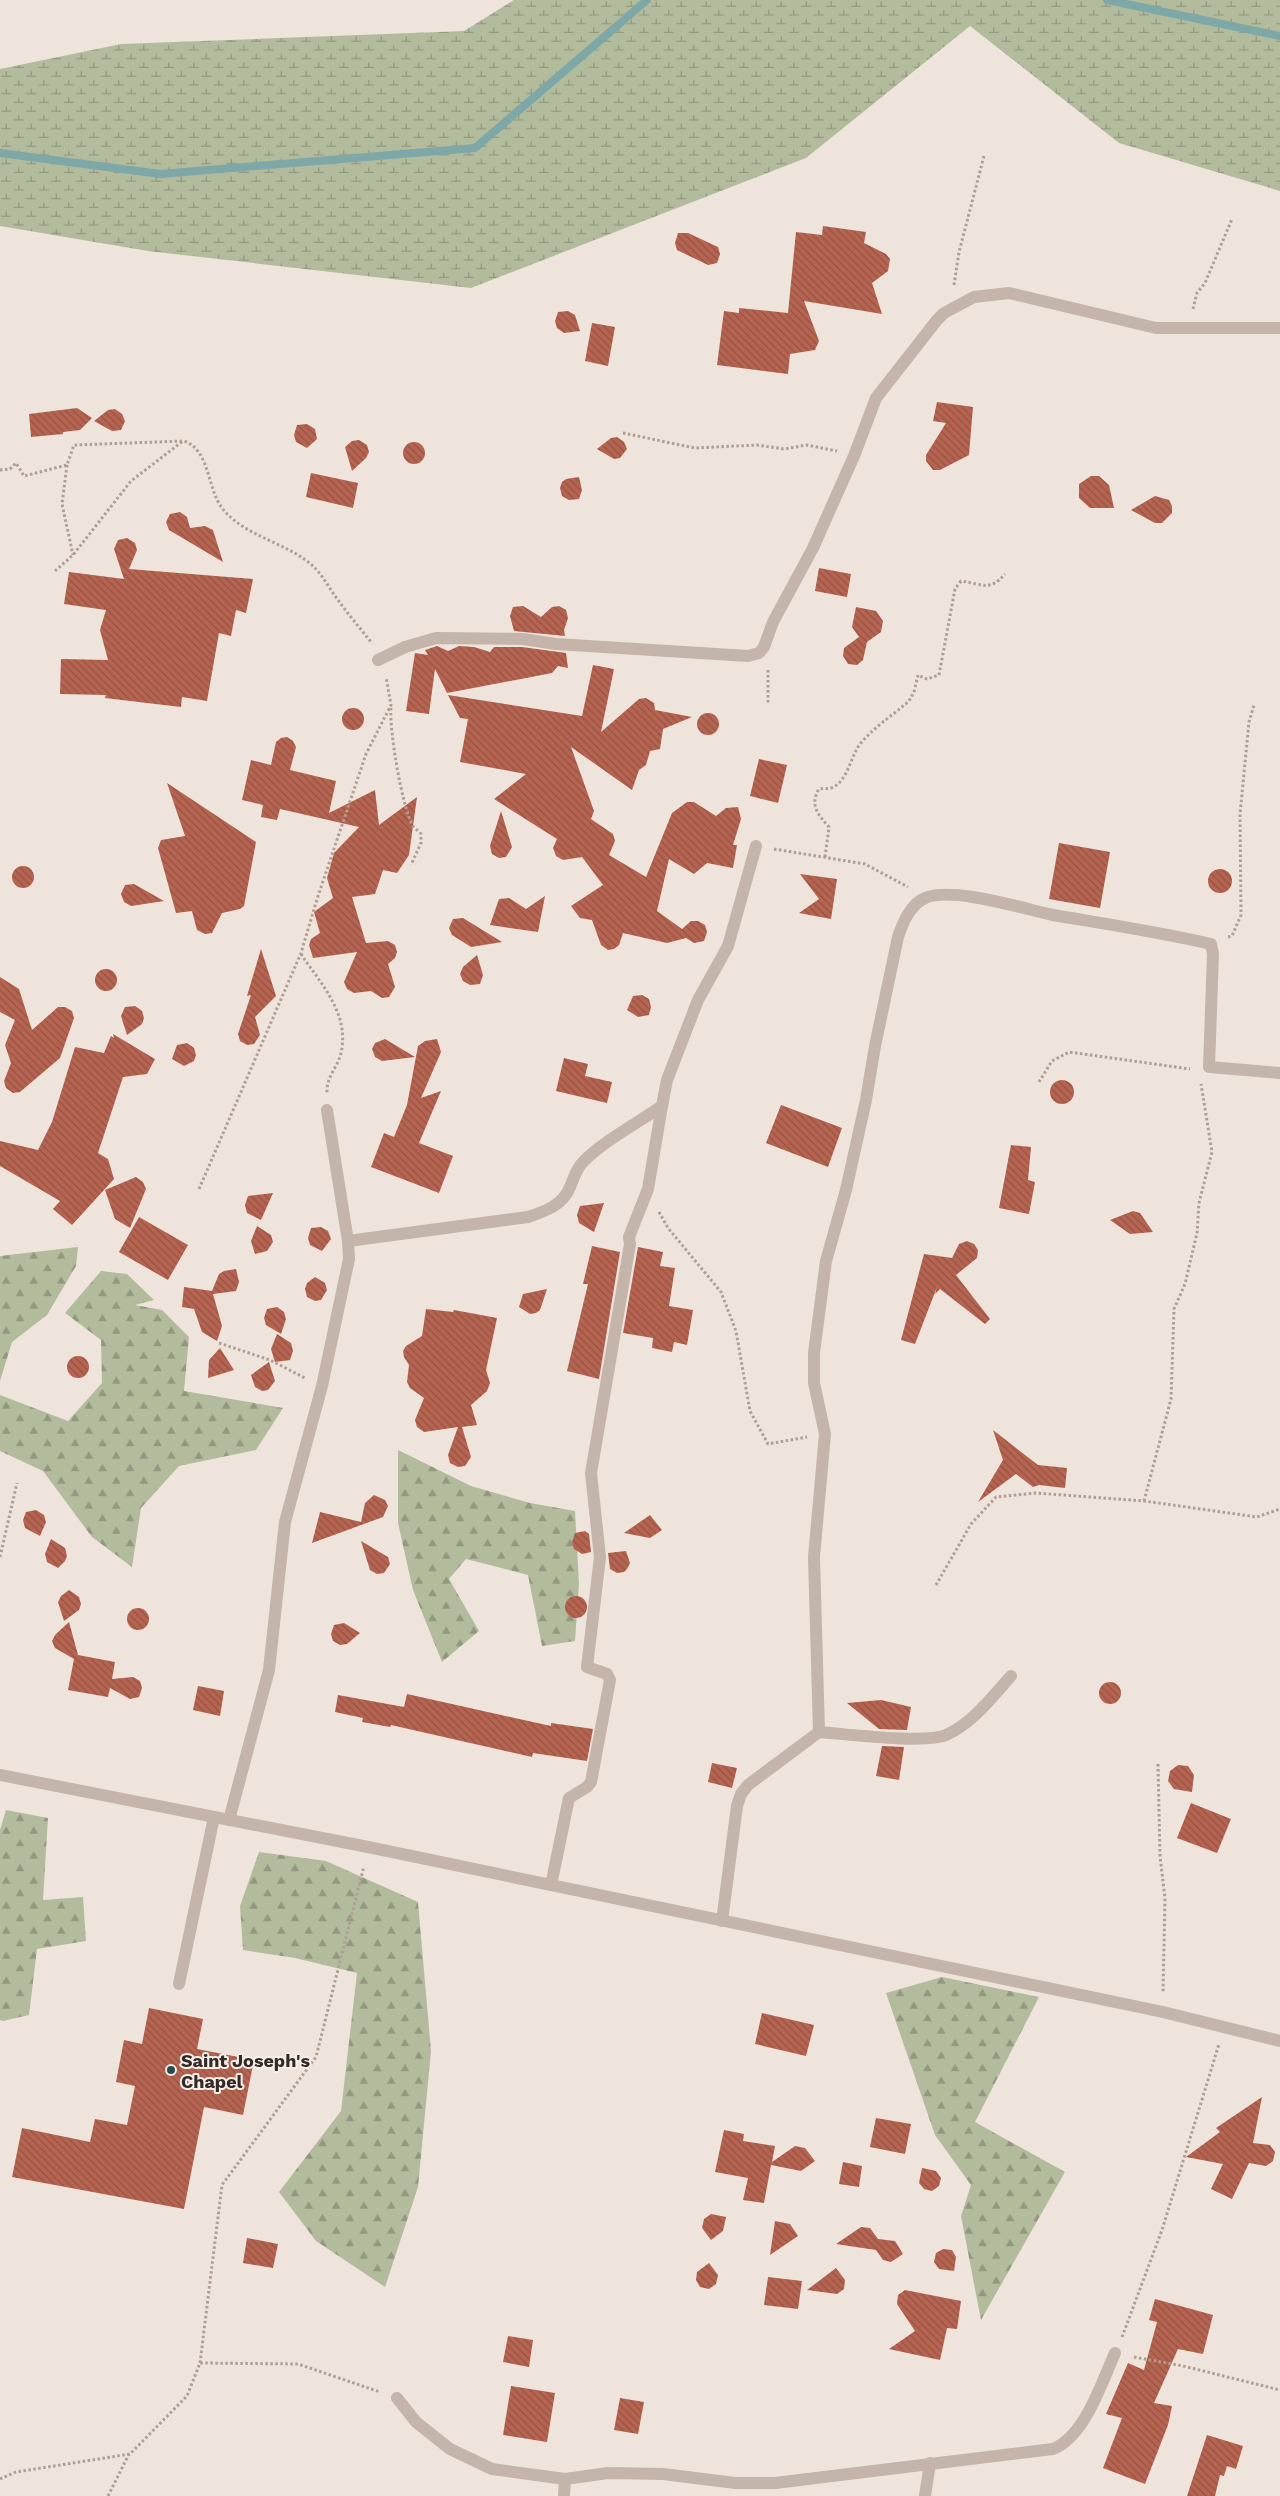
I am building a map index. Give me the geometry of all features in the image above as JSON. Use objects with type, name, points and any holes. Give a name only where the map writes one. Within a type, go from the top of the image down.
[{"type":"street","points":[[378,660],[405,647],[436,638],[523,639],[556,644],[748,656],[759,653],[764,647],[773,622],[813,548],[854,456],[876,398],[937,320],[953,308],[974,297],[1009,293],[1156,328],[1187,326],[1280,328]]},
{"type":"street","points":[[551,1885],[569,1798],[588,1787],[591,1782],[610,1680],[607,1674],[589,1670],[587,1667],[600,1557],[591,1473],[630,1244],[629,1237],[648,1189],[667,1080],[698,1000],[728,946],[756,846]]},
{"type":"street","points":[[819,1732],[814,1557],[824,1434],[814,1383],[814,1353],[826,1261],[846,1190],[866,1100],[874,1046],[898,937],[903,922],[910,911],[925,898],[941,895],[974,897],[1052,914],[1151,930],[1211,944],[1213,954],[1204,1068],[1280,1073]]},
{"type":"street","points":[[348,1241],[528,1217],[549,1211],[560,1202],[569,1189],[576,1171],[583,1162],[611,1140],[662,1106]]},
{"type":"street","points":[[229,1820],[269,1670],[286,1522],[322,1386],[349,1259],[348,1241],[327,1110]]},
{"type":"street","points":[[722,1921],[737,1806],[741,1794],[748,1785],[819,1732],[903,1738],[946,1735],[975,1716],[1012,1676]]},
{"type":"street","points":[[0,1775],[368,1847],[1163,2012],[1280,2041]]},
{"type":"street","points":[[179,1984],[214,1817]]},
{"type":"street","points":[[397,2398],[416,2422],[450,2449],[492,2468],[564,2479],[608,2473],[663,2474],[735,2483],[775,2482],[1053,2449],[1065,2444],[1080,2427],[1116,2353]]},
{"type":"street","points":[[925,2496],[930,2463]]},
{"type":"street","points":[[564,2479],[564,2496]]},
{"type":"path","points":[[953,308],[955,270],[984,156]]},
{"type":"path","points":[[1187,326],[1198,292],[1213,265],[1232,219]]},
{"type":"path","points":[[623,433],[695,448],[757,445],[784,449],[808,445],[825,447],[854,456]]},
{"type":"path","points":[[55,571],[73,555],[131,481],[184,441]]},
{"type":"path","points":[[73,555],[62,504],[67,465],[74,445],[184,441],[194,445],[200,456],[211,488],[222,509],[248,530],[315,568],[375,647],[378,660],[386,677],[391,705],[390,734],[404,796],[413,826],[421,834],[421,843],[411,864]]},
{"type":"path","points":[[0,470],[10,469],[16,463],[24,476],[67,465]]},
{"type":"path","points":[[825,857],[829,827],[818,816],[814,807],[819,789],[831,788],[836,784],[850,767],[854,753],[861,743],[909,701],[914,692],[918,674],[928,679],[939,675],[955,589],[961,581],[986,587],[996,584],[1005,574]]},
{"type":"path","points":[[199,1188],[301,954],[318,896],[366,754],[391,705]]},
{"type":"path","points":[[1211,944],[1232,936],[1241,915],[1240,814],[1250,722],[1254,705]]},
{"type":"path","points":[[756,846],[865,864],[925,898]]},
{"type":"path","points":[[301,954],[338,1010],[343,1027],[341,1054],[326,1084],[327,1110]]},
{"type":"path","points":[[1039,1082],[1052,1060],[1069,1052],[1204,1068],[1212,1152],[1199,1203],[1197,1233],[1185,1284],[1174,1309],[1171,1399],[1144,1501]]},
{"type":"path","points":[[648,1189],[668,1228],[720,1292],[736,1331],[750,1411],[768,1444],[824,1434]]},
{"type":"path","points":[[219,1343],[270,1360],[322,1386]]},
{"type":"path","points":[[0,1557],[17,1483]]},
{"type":"path","points":[[936,1585],[971,1524],[996,1497],[1036,1493],[1144,1501],[1256,1517],[1280,1509]]},
{"type":"path","points":[[1158,1764],[1160,1856],[1164,1898],[1163,2012]]},
{"type":"path","points":[[108,2496],[130,2454],[187,2396],[200,2363],[222,2185],[316,2057],[368,1847]]},
{"type":"path","points":[[1224,2026],[1162,2230],[1116,2353],[1183,2366],[1280,2390]]},
{"type":"path","points":[[200,2363],[298,2364],[397,2398]]},
{"type":"path","points":[[0,2479],[16,2472],[130,2454]]},
{"type":"green space","points":[[514,0],[1280,0],[1280,191],[1119,143],[970,26],[806,158],[471,288],[148,251],[0,226],[0,69],[121,44],[464,31]]},
{"type":"green space","points":[[78,1247],[76,1266],[47,1315],[12,1342],[0,1381],[0,1256]]},
{"type":"green space","points":[[101,1271],[127,1274],[154,1300],[135,1305],[162,1310],[189,1337],[184,1391],[283,1408],[256,1450],[179,1466],[141,1508],[132,1567],[92,1537],[43,1471],[0,1451],[0,1395],[68,1421],[102,1383],[101,1340],[65,1313]]},
{"type":"green space","points":[[398,1450],[471,1486],[530,1503],[575,1511],[579,1584],[575,1641],[542,1646],[528,1575],[466,1559],[449,1579],[479,1631],[442,1662],[413,1590],[398,1523]]},
{"type":"green space","points":[[6,1810],[48,1818],[43,1900],[83,1897],[86,1941],[37,1949],[29,2015],[3,2021],[0,2020],[0,1830]]},
{"type":"green space","points":[[259,1852],[326,1861],[418,1902],[431,2051],[418,2187],[385,2287],[316,2241],[279,2192],[341,2111],[357,1973],[295,1958],[243,1950],[240,1906]]},
{"type":"green space","points":[[942,1977],[1039,1997],[975,2122],[1065,2172],[981,2320],[961,2216],[971,2185],[935,2135],[886,1993]]},
{"type":"building","points":[[823,226],[866,232],[864,243],[886,254],[890,259],[888,271],[872,283],[882,314],[804,301],[819,341],[815,350],[790,354],[788,374],[717,365],[724,311],[739,313],[739,308],[788,313],[796,232],[822,235]]},
{"type":"building","points":[[678,233],[688,233],[718,247],[720,254],[717,263],[708,265],[677,250],[675,243]]},
{"type":"building","points":[[568,311],[575,315],[580,331],[564,333],[557,328],[555,321],[558,312]]},
{"type":"building","points":[[592,323],[615,327],[608,366],[585,361]]},
{"type":"building","points":[[937,402],[973,407],[969,455],[940,470],[933,470],[926,461],[926,455],[946,423],[933,421]]},
{"type":"building","points":[[77,408],[92,418],[80,430],[63,432],[63,434],[31,437],[29,414]]},
{"type":"building","points":[[115,409],[122,414],[125,421],[121,430],[112,431],[94,421],[108,410]]},
{"type":"building","points":[[307,424],[315,429],[317,439],[307,448],[296,442],[294,435],[297,425]]},
{"type":"building","points":[[617,437],[624,442],[627,449],[620,458],[614,459],[597,449],[611,438]]},
{"type":"building","points":[[359,440],[367,445],[369,452],[366,458],[352,471],[345,447],[352,441]]},
{"type":"building","points":[[414,442],[422,445],[425,453],[422,461],[414,464],[406,461],[403,453],[406,445]]},
{"type":"building","points":[[311,473],[358,483],[353,508],[306,497]]},
{"type":"building","points":[[1091,476],[1099,476],[1109,485],[1114,508],[1090,508],[1079,498],[1079,484]]},
{"type":"building","points":[[579,477],[582,490],[579,499],[569,500],[562,496],[560,488],[562,482],[566,479]]},
{"type":"building","points":[[1155,496],[1169,500],[1172,506],[1172,513],[1162,523],[1155,523],[1131,510]]},
{"type":"building","points":[[180,512],[187,517],[190,528],[205,526],[213,530],[223,562],[169,530],[166,522],[170,514]]},
{"type":"building","points":[[127,538],[135,543],[137,550],[129,569],[253,579],[246,613],[236,610],[231,636],[219,633],[207,701],[182,697],[181,707],[105,698],[106,695],[60,694],[61,659],[108,660],[100,630],[106,610],[64,604],[69,572],[124,579],[114,549],[118,540]]},
{"type":"building","points":[[819,568],[851,574],[847,597],[815,591]]},
{"type":"building","points":[[523,606],[541,617],[552,607],[559,606],[566,610],[568,618],[564,630],[565,636],[514,631],[510,616],[513,607]]},
{"type":"building","points":[[856,607],[876,611],[883,621],[881,632],[867,642],[863,660],[857,665],[848,664],[843,656],[844,648],[859,637],[852,627]]},
{"type":"building","points":[[437,646],[448,651],[459,646],[474,647],[490,652],[494,647],[522,647],[566,653],[568,668],[558,666],[552,673],[447,693],[435,669],[429,714],[406,711],[415,653],[428,655],[425,650]]},
{"type":"building","points":[[593,665],[614,669],[601,732],[639,699],[646,698],[654,703],[655,710],[692,717],[663,729],[660,749],[650,751],[646,765],[639,770],[632,790],[571,747],[594,811],[591,819],[613,834],[615,841],[609,855],[646,877],[672,813],[687,802],[694,802],[716,816],[726,808],[738,807],[741,819],[733,845],[737,845],[733,868],[707,863],[694,874],[669,859],[657,911],[682,929],[691,921],[698,921],[705,925],[707,932],[704,941],[694,943],[686,938],[667,943],[623,933],[619,945],[614,949],[608,950],[601,945],[592,920],[580,918],[571,906],[603,885],[582,857],[563,860],[556,856],[553,848],[557,839],[494,799],[526,774],[460,762],[468,719],[460,718],[448,695],[582,716]]},
{"type":"building","points":[[353,708],[361,711],[364,719],[361,727],[353,730],[345,727],[342,719],[345,711]]},
{"type":"building","points":[[708,713],[716,716],[719,724],[716,732],[708,735],[700,732],[697,724],[700,716]]},
{"type":"building","points":[[287,737],[293,741],[296,747],[290,770],[336,781],[329,813],[375,790],[379,825],[417,797],[409,855],[397,873],[383,870],[375,894],[352,897],[366,943],[388,941],[395,945],[397,952],[395,958],[388,964],[395,987],[389,997],[382,998],[371,991],[354,993],[347,989],[344,982],[357,952],[313,958],[309,945],[311,939],[320,933],[314,912],[333,898],[327,878],[334,853],[359,827],[280,809],[277,820],[261,817],[263,805],[242,800],[251,760],[271,765],[276,742],[281,738]]},
{"type":"building","points":[[759,759],[787,765],[778,803],[750,796]]},
{"type":"building","points":[[167,783],[256,842],[244,906],[240,909],[222,913],[212,933],[205,934],[197,930],[192,911],[176,913],[158,848],[161,840],[185,836]]},
{"type":"building","points":[[501,811],[512,847],[506,857],[499,858],[492,854],[490,846]]},
{"type":"building","points":[[1059,843],[1110,852],[1100,908],[1049,899]]},
{"type":"building","points":[[23,866],[31,869],[34,877],[31,885],[23,888],[15,885],[12,877],[15,869]]},
{"type":"building","points":[[1220,869],[1229,872],[1232,881],[1229,890],[1220,893],[1211,890],[1208,881],[1211,872]]},
{"type":"building","points":[[800,874],[837,879],[831,919],[799,913],[819,899]]},
{"type":"building","points":[[134,884],[164,901],[131,906],[124,902],[121,894],[125,885]]},
{"type":"building","points":[[545,896],[538,932],[490,925],[499,899],[509,898],[526,909]]},
{"type":"building","points":[[463,918],[502,942],[471,947],[452,935],[449,928],[453,919]]},
{"type":"building","points":[[261,949],[276,996],[255,1017],[260,1035],[254,1044],[247,1045],[240,1041],[238,1034],[251,995],[247,996]]},
{"type":"building","points":[[477,955],[483,975],[480,984],[470,985],[463,981],[460,974],[463,967]]},
{"type":"building","points":[[106,969],[114,972],[117,980],[114,988],[106,991],[98,988],[95,980],[98,972]]},
{"type":"building","points":[[0,977],[19,989],[32,1030],[58,1007],[65,1007],[72,1011],[74,1018],[60,1058],[20,1092],[13,1093],[6,1088],[4,1081],[11,1063],[5,1045],[15,1020],[0,1012]]},
{"type":"building","points":[[642,995],[649,999],[651,1007],[649,1015],[638,1017],[627,1010],[633,996]]},
{"type":"building","points":[[135,1006],[142,1011],[144,1018],[142,1024],[127,1035],[121,1016],[125,1007]]},
{"type":"building","points":[[113,1034],[155,1059],[147,1074],[123,1077],[98,1153],[108,1159],[114,1179],[72,1225],[53,1209],[60,1201],[0,1166],[0,1141],[38,1150],[52,1122],[75,1047],[104,1053],[111,1036],[114,1038]]},
{"type":"building","points":[[385,1039],[415,1057],[382,1061],[375,1057],[372,1049],[375,1043]]},
{"type":"building","points":[[437,1039],[441,1052],[421,1098],[441,1091],[419,1143],[453,1156],[439,1193],[371,1167],[384,1133],[394,1137],[407,1105],[418,1046],[425,1041]]},
{"type":"building","points":[[187,1043],[194,1048],[196,1055],[194,1061],[184,1066],[172,1059],[177,1045]]},
{"type":"building","points":[[564,1058],[588,1064],[585,1076],[612,1082],[607,1103],[556,1091]]},
{"type":"building","points":[[1062,1080],[1070,1084],[1074,1092],[1070,1100],[1062,1104],[1054,1100],[1050,1092],[1054,1084]]},
{"type":"building","points":[[781,1105],[842,1128],[828,1167],[766,1143]]},
{"type":"building","points":[[1011,1145],[1031,1147],[1028,1180],[1035,1182],[1029,1214],[999,1208]]},
{"type":"building","points":[[136,1177],[143,1182],[146,1189],[130,1228],[115,1219],[105,1190]]},
{"type":"building","points":[[273,1193],[261,1220],[247,1213],[245,1205],[248,1196]]},
{"type":"building","points":[[604,1203],[594,1232],[579,1223],[577,1215],[580,1206]]},
{"type":"building","points":[[1133,1211],[1140,1213],[1153,1232],[1130,1234],[1110,1220]]},
{"type":"building","points":[[139,1217],[188,1245],[168,1280],[119,1252]]},
{"type":"building","points":[[257,1226],[271,1235],[273,1242],[267,1251],[255,1254],[251,1241]]},
{"type":"building","points":[[321,1227],[328,1231],[331,1239],[322,1251],[310,1245],[308,1238],[311,1228]]},
{"type":"building","points":[[967,1241],[974,1244],[978,1250],[977,1258],[956,1275],[990,1319],[985,1324],[940,1289],[935,1294],[937,1287],[915,1344],[901,1340],[924,1254],[952,1258],[959,1244]]},
{"type":"building","points":[[592,1246],[620,1252],[599,1379],[567,1371],[588,1284],[583,1284]]},
{"type":"building","points":[[638,1247],[663,1252],[660,1266],[675,1268],[669,1306],[693,1310],[687,1345],[674,1342],[672,1352],[652,1348],[653,1338],[623,1333]]},
{"type":"building","points":[[236,1269],[239,1282],[236,1291],[213,1294],[222,1326],[217,1341],[202,1332],[194,1309],[182,1307],[184,1287],[212,1291],[219,1274]]},
{"type":"building","points":[[315,1277],[325,1283],[327,1290],[321,1300],[315,1301],[307,1297],[305,1289],[307,1283]]},
{"type":"building","points":[[547,1289],[540,1310],[536,1313],[530,1314],[519,1307],[523,1294]]},
{"type":"building","points":[[277,1307],[284,1312],[286,1319],[281,1334],[266,1325],[264,1318],[267,1309]]},
{"type":"building","points":[[426,1309],[453,1312],[454,1310],[497,1318],[486,1370],[490,1383],[487,1391],[471,1405],[477,1425],[462,1427],[471,1457],[465,1466],[458,1467],[450,1463],[448,1455],[458,1427],[424,1432],[417,1427],[415,1420],[424,1398],[410,1388],[407,1382],[409,1365],[403,1351],[406,1346],[422,1336]]},
{"type":"building","points":[[277,1334],[291,1343],[293,1351],[290,1360],[275,1362],[271,1349]]},
{"type":"building","points":[[220,1348],[234,1370],[208,1378],[209,1360]]},
{"type":"building","points":[[78,1356],[86,1359],[89,1367],[86,1375],[78,1378],[70,1375],[67,1367],[70,1359]]},
{"type":"building","points":[[269,1362],[275,1381],[268,1390],[262,1391],[255,1387],[251,1375]]},
{"type":"building","points":[[993,1430],[1038,1465],[1067,1468],[1065,1488],[1039,1485],[1033,1487],[1016,1474],[978,1502],[1003,1460]]},
{"type":"building","points":[[374,1495],[385,1500],[388,1506],[383,1517],[312,1543],[320,1512],[361,1522],[365,1503]]},
{"type":"building","points":[[36,1510],[44,1515],[46,1522],[40,1536],[25,1528],[23,1520],[26,1512]]},
{"type":"building","points":[[650,1515],[662,1530],[650,1538],[624,1533]]},
{"type":"building","points":[[585,1531],[589,1534],[591,1552],[582,1554],[574,1549],[572,1542],[575,1533]]},
{"type":"building","points":[[51,1539],[65,1548],[67,1556],[58,1568],[47,1562],[45,1554]]},
{"type":"building","points":[[361,1541],[388,1557],[390,1564],[384,1573],[377,1574],[370,1570]]},
{"type":"building","points":[[626,1551],[630,1563],[627,1569],[624,1572],[617,1573],[610,1569],[608,1553]]},
{"type":"building","points":[[69,1590],[79,1597],[81,1604],[79,1610],[64,1621],[58,1602],[61,1596]]},
{"type":"building","points":[[576,1596],[584,1599],[587,1607],[584,1615],[576,1618],[568,1615],[565,1607],[568,1599]]},
{"type":"building","points":[[138,1608],[146,1611],[149,1619],[146,1627],[138,1630],[130,1627],[127,1619],[130,1611]]},
{"type":"building","points":[[69,1622],[78,1655],[115,1662],[112,1679],[133,1677],[140,1681],[142,1688],[139,1697],[130,1699],[110,1688],[108,1697],[68,1690],[74,1659],[55,1648],[52,1641],[55,1635]]},
{"type":"building","points":[[344,1623],[360,1633],[347,1644],[340,1645],[333,1641],[331,1634],[334,1625]]},
{"type":"building","points":[[1110,1682],[1118,1685],[1121,1693],[1118,1701],[1110,1704],[1102,1701],[1099,1693],[1102,1685]]},
{"type":"building","points":[[198,1686],[224,1691],[220,1716],[193,1710]]},
{"type":"building","points":[[407,1694],[551,1726],[551,1723],[593,1729],[587,1761],[533,1753],[532,1757],[391,1725],[390,1727],[362,1722],[363,1718],[335,1712],[338,1695],[404,1707]]},
{"type":"building","points":[[881,1700],[911,1707],[907,1730],[879,1729],[847,1703]]},
{"type":"building","points":[[882,1746],[904,1747],[899,1780],[876,1776]]},
{"type":"building","points":[[712,1763],[737,1768],[732,1788],[708,1782]]},
{"type":"building","points":[[1178,1765],[1188,1766],[1194,1775],[1192,1792],[1174,1789],[1168,1781],[1170,1771]]},
{"type":"building","points":[[1191,1803],[1231,1819],[1217,1853],[1177,1838]]},
{"type":"building","points":[[149,2008],[203,2019],[197,2049],[254,2060],[243,2115],[204,2107],[184,2209],[12,2177],[22,2128],[90,2142],[95,2119],[127,2125],[135,2086],[116,2082],[124,2040],[142,2044]]},
{"type":"building","points":[[762,2013],[814,2025],[806,2056],[755,2044]]},
{"type":"building","points":[[1262,2097],[1253,2143],[1270,2145],[1275,2152],[1273,2161],[1266,2166],[1249,2163],[1232,2199],[1211,2189],[1223,2164],[1186,2157],[1220,2132],[1216,2128]]},
{"type":"building","points":[[876,2118],[911,2124],[905,2154],[870,2147]]},
{"type":"building","points":[[724,2130],[744,2134],[743,2141],[775,2146],[772,2162],[795,2146],[805,2148],[815,2161],[801,2171],[771,2165],[764,2203],[743,2200],[748,2178],[715,2172]]},
{"type":"building","points":[[843,2162],[862,2166],[859,2187],[839,2184]]},
{"type":"building","points":[[922,2168],[936,2171],[941,2178],[939,2186],[932,2191],[924,2189],[919,2183]]},
{"type":"building","points":[[711,2214],[726,2217],[723,2231],[711,2240],[702,2228],[704,2219]]},
{"type":"building","points":[[775,2221],[790,2224],[798,2236],[770,2255]]},
{"type":"building","points":[[861,2227],[870,2228],[878,2239],[895,2241],[903,2254],[891,2262],[883,2260],[876,2250],[836,2244]]},
{"type":"building","points":[[247,2238],[278,2244],[273,2268],[243,2263]]},
{"type":"building","points":[[943,2249],[952,2250],[956,2257],[954,2271],[939,2269],[934,2262],[936,2253]]},
{"type":"building","points":[[709,2263],[718,2275],[716,2284],[709,2289],[700,2287],[696,2280],[697,2272]]},
{"type":"building","points":[[836,2268],[845,2280],[844,2289],[837,2294],[807,2290]]},
{"type":"building","points":[[768,2277],[802,2281],[798,2309],[764,2305]]},
{"type":"building","points":[[905,2290],[961,2301],[957,2329],[947,2328],[940,2360],[889,2349],[915,2331],[897,2304],[898,2295]]},
{"type":"building","points":[[1155,2299],[1213,2315],[1203,2354],[1178,2349],[1154,2403],[1172,2406],[1168,2425],[1145,2484],[1103,2468],[1122,2418],[1106,2414],[1128,2363],[1144,2370],[1157,2322],[1149,2320]]},
{"type":"building","points":[[508,2336],[533,2340],[529,2367],[503,2362]]},
{"type":"building","points":[[511,2386],[555,2393],[547,2442],[503,2435]]},
{"type":"building","points":[[620,2398],[644,2402],[638,2434],[614,2430]]},
{"type":"building","points":[[1207,2435],[1243,2446],[1236,2469],[1227,2466],[1224,2476],[1220,2475],[1215,2496],[1187,2496]]},
{"type":"waterway","points":[[0,153],[160,174],[475,148],[647,0]]},
{"type":"waterway","points":[[1107,0],[1280,36]]},
{"type":"place","name":"Saint Joseph's Chapel","points":[[171,2070]]}]
